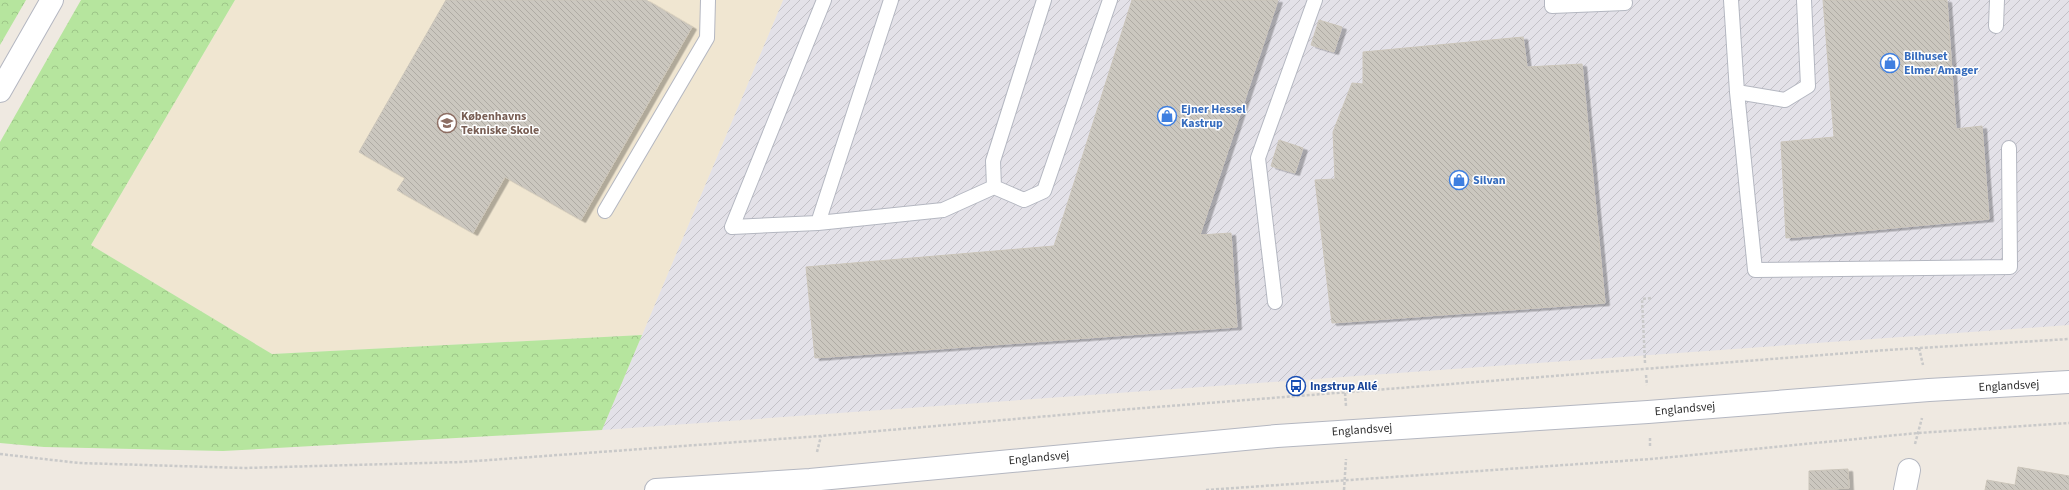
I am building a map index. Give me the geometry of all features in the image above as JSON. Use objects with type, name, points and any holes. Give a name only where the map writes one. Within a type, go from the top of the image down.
[{"type":"main road","points":[[0,91],[52,0]]},
{"type":"main road","name":"Englandsvej","points":[[656,490],[810,480],[1285,435],[1648,412],[1929,390],[2069,382]]},
{"type":"lane","points":[[605,211],[707,38],[708,0]]},
{"type":"lane","points":[[824,0],[732,227],[818,223],[943,210],[994,187],[1024,200],[1044,191],[1110,0]]},
{"type":"lane","points":[[818,223],[891,0]]},
{"type":"lane","points":[[994,187],[993,161],[1042,0]]},
{"type":"lane","points":[[1275,302],[1258,158],[1315,0]]},
{"type":"lane","points":[[1552,0],[1552,6],[1625,2]]},
{"type":"lane","points":[[1731,0],[1737,92],[1755,270],[2010,267],[2009,148]]},
{"type":"lane","points":[[1737,92],[1785,100],[1808,86],[1804,0]]},
{"type":"lane","points":[[1996,26],[1997,0]]},
{"type":"path","points":[[1645,363],[1642,299],[1652,298]]},
{"type":"path","points":[[0,454],[79,463],[244,468],[462,462],[821,436],[1118,410],[1887,350],[2069,339]]},
{"type":"path","points":[[1206,490],[1651,459],[1918,433],[2069,422]]},
{"type":"shaded area","name":"Københavns Tekniske Skole","points":[[235,0],[783,0],[642,335],[272,354],[91,245]]},
{"type":"shaded area","points":[[783,0],[2069,0],[2069,325],[602,430]]},
{"type":"green space","points":[[0,0],[26,0],[0,45]]},
{"type":"green space","points":[[81,0],[235,0],[91,245],[272,354],[642,335],[602,430],[223,451],[44,447],[0,443],[0,142]]},
{"type":"building","points":[[446,0],[646,0],[692,27],[581,220],[505,177],[473,233],[397,190],[405,178],[359,152]]},
{"type":"building","name":"Ejner Hessel Kastrup","points":[[1132,0],[1278,0],[1200,235],[1231,233],[1237,327],[815,358],[806,267],[1054,246]]},
{"type":"building","name":"Bilhuset Elmer Amager","points":[[1823,0],[1947,0],[1956,129],[1982,126],[1989,219],[1786,238],[1781,142],[1834,137]]},
{"type":"building","points":[[1319,20],[1342,27],[1334,52],[1311,45]]},
{"type":"building","name":"Silvan","points":[[1523,37],[1527,67],[1582,64],[1605,303],[1332,323],[1315,180],[1335,179],[1333,132],[1352,83],[1363,84],[1363,52]]},
{"type":"building","points":[[1279,140],[1303,148],[1295,173],[1271,166]]},
{"type":"building","points":[[2018,467],[2069,476],[2069,490],[1985,490],[1987,480],[2015,485]]},
{"type":"building","points":[[1848,469],[1849,488],[1809,490],[1809,471]]},
{"type":"place","name":"Bilhuset Elmer Amager","points":[[1890,63]]},
{"type":"place","name":"Ejner Hessel Kastrup","points":[[1167,116]]},
{"type":"place","name":"Københavns Tekniske Skole","points":[[447,123]]},
{"type":"place","name":"Silvan","points":[[1459,180]]},
{"type":"place","name":"Ingstrup Allé","points":[[1296,386]]}]
